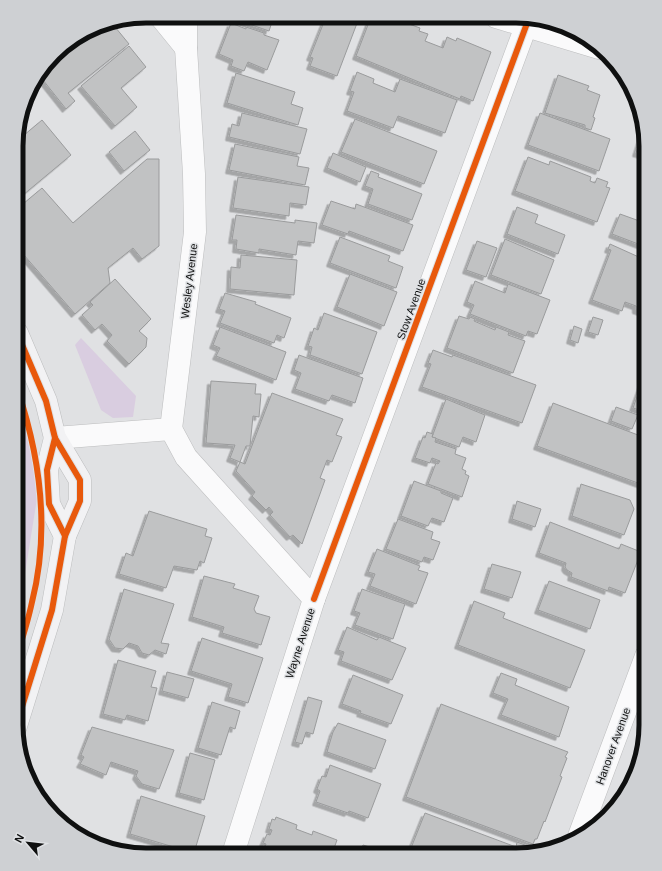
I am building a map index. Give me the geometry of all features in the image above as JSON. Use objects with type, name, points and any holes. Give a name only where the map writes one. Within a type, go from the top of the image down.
[{"type":"main road","points":[[23,347],[46,401],[55,438],[80,480],[80,501],[65,536],[52,610],[23,703]]},
{"type":"main road","points":[[55,438],[47,470],[49,504],[65,536]]},
{"type":"street","points":[[166,23],[186,48]]},
{"type":"street","name":"Wesley Avenue","points":[[171,429],[195,232],[194,174],[186,48],[186,23]]},
{"type":"street","points":[[516,23],[582,43]]},
{"type":"street","name":"Stow Avenue","points":[[314,599],[526,26]]},
{"type":"street","points":[[55,438],[171,429]]},
{"type":"street","name":"Wayne Avenue","points":[[171,429],[186,457],[314,599],[235,848]]},
{"type":"street","name":"Hanover Avenue","points":[[582,828],[639,675]]},
{"type":"shaded area","points":[[81,338],[136,396],[133,417],[113,418],[101,410],[75,345]]},
{"type":"shaded area","points":[[23,424],[29,442],[39,486],[23,586]]},
{"type":"building","points":[[231,23],[246,29],[246,27],[264,33],[264,35],[279,40],[267,70],[248,62],[244,71],[231,66],[233,60],[219,54]]},
{"type":"building","points":[[246,23],[272,23],[269,31]]},
{"type":"building","points":[[324,23],[357,23],[337,76],[310,66],[313,58],[310,57]]},
{"type":"building","points":[[369,23],[406,23],[420,28],[419,31],[428,34],[425,41],[443,48],[447,37],[456,41],[457,38],[491,52],[473,101],[461,96],[460,99],[356,56]]},
{"type":"building","points":[[115,27],[129,44],[68,93],[75,101],[66,109],[43,80],[44,78],[65,54],[78,44],[99,32]]},
{"type":"building","points":[[129,46],[146,67],[121,88],[137,107],[115,126],[81,86]]},
{"type":"building","points":[[357,72],[374,79],[373,83],[395,92],[400,79],[457,100],[445,133],[398,116],[393,128],[347,111],[354,92],[350,91]]},
{"type":"building","points":[[236,73],[295,92],[291,104],[303,108],[298,125],[227,103]]},
{"type":"building","points":[[558,75],[589,86],[587,90],[600,95],[593,117],[595,118],[591,130],[585,128],[585,125],[545,113]]},
{"type":"building","points":[[242,113],[307,129],[300,154],[229,137],[232,124],[239,126]]},
{"type":"building","points":[[540,113],[610,139],[599,171],[528,145]]},
{"type":"building","points":[[355,119],[437,151],[424,184],[341,152]]},
{"type":"building","points":[[42,120],[71,155],[23,195],[23,146],[24,135]]},
{"type":"building","points":[[135,131],[150,150],[124,171],[109,152]]},
{"type":"building","points":[[235,144],[299,157],[297,166],[309,168],[305,185],[229,170]]},
{"type":"building","points":[[639,144],[639,154],[636,153]]},
{"type":"building","points":[[333,153],[366,167],[360,182],[327,168]]},
{"type":"building","points":[[528,157],[549,165],[550,161],[591,177],[590,181],[595,183],[597,178],[608,182],[606,187],[610,188],[597,222],[515,191]]},
{"type":"building","points":[[147,159],[159,159],[159,246],[142,259],[133,248],[108,268],[110,283],[75,314],[23,254],[23,204],[42,188],[73,223]]},
{"type":"building","points":[[371,171],[379,174],[378,177],[422,194],[412,220],[368,204],[373,189],[365,186]]},
{"type":"building","points":[[238,177],[309,187],[306,205],[290,203],[289,216],[233,208]]},
{"type":"building","points":[[331,201],[355,209],[356,204],[413,225],[403,251],[349,231],[348,234],[322,225]]},
{"type":"building","points":[[517,207],[538,215],[535,223],[565,235],[558,254],[507,234]]},
{"type":"building","points":[[620,214],[639,221],[639,244],[612,234]]},
{"type":"building","points":[[236,215],[295,223],[295,220],[317,223],[314,243],[298,241],[296,255],[259,249],[259,253],[236,249],[237,240],[232,240]]},
{"type":"building","points":[[340,237],[390,256],[388,261],[403,267],[396,288],[330,263]]},
{"type":"building","points":[[505,239],[554,260],[541,294],[491,275]]},
{"type":"building","points":[[477,241],[497,248],[486,277],[466,270]]},
{"type":"building","points":[[610,244],[639,257],[639,311],[636,310],[636,306],[625,302],[622,311],[592,300],[611,250],[608,249]]},
{"type":"building","points":[[241,255],[297,260],[294,295],[230,289],[231,267],[240,268]]},
{"type":"building","points":[[350,274],[397,292],[384,326],[337,307]]},
{"type":"building","points":[[115,279],[151,319],[139,331],[147,338],[146,347],[129,364],[107,341],[112,335],[102,324],[95,330],[82,315],[93,305],[90,302]]},
{"type":"building","points":[[475,281],[505,293],[508,284],[550,300],[537,334],[528,331],[526,336],[470,314],[474,305],[467,302]]},
{"type":"building","points":[[225,293],[256,302],[255,304],[291,318],[284,338],[277,335],[274,343],[220,323],[225,311],[219,309]]},
{"type":"building","points":[[324,313],[377,332],[362,374],[310,355],[312,347],[308,346],[314,328],[318,330]]},
{"type":"building","points":[[459,316],[469,319],[470,317],[475,319],[474,321],[495,330],[496,327],[509,332],[508,335],[525,341],[513,373],[447,348]]},
{"type":"building","points":[[593,317],[603,320],[598,335],[588,332]]},
{"type":"building","points":[[574,326],[582,329],[578,343],[570,340]]},
{"type":"building","points":[[220,327],[286,352],[276,380],[216,356],[220,348],[213,345]]},
{"type":"building","points":[[433,350],[452,357],[453,355],[536,385],[522,423],[422,387],[431,364],[428,363]]},
{"type":"building","points":[[299,355],[363,378],[355,403],[332,395],[329,401],[295,389],[301,373],[294,370]]},
{"type":"building","points":[[211,381],[256,384],[255,394],[261,394],[259,417],[253,416],[250,446],[246,446],[240,462],[230,458],[235,445],[206,443]]},
{"type":"building","points":[[639,391],[639,410],[633,408]]},
{"type":"building","points":[[272,393],[343,419],[336,435],[342,437],[332,462],[327,460],[320,478],[325,480],[302,544],[293,535],[290,537],[270,515],[273,512],[269,507],[266,510],[252,496],[255,492],[236,471],[240,462],[245,464]]},
{"type":"building","points":[[446,399],[485,415],[476,442],[463,437],[459,447],[432,437]]},
{"type":"building","points":[[553,403],[639,435],[639,483],[537,446]]},
{"type":"building","points":[[616,407],[638,415],[632,429],[611,421]]},
{"type":"building","points":[[427,432],[433,434],[432,437],[436,438],[435,442],[456,449],[455,454],[466,458],[462,469],[466,471],[465,474],[469,476],[462,497],[428,484],[436,463],[438,464],[440,461],[432,458],[430,463],[415,458],[423,437],[425,438]]},
{"type":"building","points":[[414,481],[441,491],[441,493],[453,498],[444,522],[432,518],[428,526],[401,516]]},
{"type":"building","points":[[581,484],[630,500],[634,509],[624,535],[572,516]]},
{"type":"building","points":[[517,501],[541,509],[535,527],[512,519]]},
{"type":"building","points":[[149,511],[207,529],[205,536],[212,538],[204,563],[200,561],[197,570],[174,566],[166,588],[119,574],[126,553],[133,556]]},
{"type":"building","points":[[398,519],[433,532],[431,539],[440,542],[433,560],[424,557],[422,562],[386,549]]},
{"type":"building","points":[[550,522],[619,549],[621,544],[639,551],[639,557],[625,593],[609,587],[608,591],[571,577],[572,573],[565,567],[566,563],[539,553]]},
{"type":"building","points":[[377,549],[420,566],[418,570],[428,573],[416,604],[370,586],[375,574],[368,572]]},
{"type":"building","points":[[492,564],[521,572],[512,598],[484,589]]},
{"type":"building","points":[[204,576],[235,584],[233,588],[259,596],[254,609],[256,613],[270,617],[261,645],[222,633],[224,627],[192,617]]},
{"type":"building","points":[[549,581],[600,600],[590,629],[538,610]]},
{"type":"building","points":[[124,589],[174,604],[161,643],[169,644],[166,654],[155,650],[149,655],[142,653],[138,646],[129,643],[123,649],[115,648],[109,639]]},
{"type":"building","points":[[362,589],[405,604],[393,639],[355,625],[360,613],[354,611]]},
{"type":"building","points":[[474,601],[505,613],[503,618],[585,650],[570,688],[458,645]]},
{"type":"building","points":[[347,627],[377,640],[379,637],[406,648],[392,680],[341,661],[344,652],[338,650]]},
{"type":"building","points":[[202,638],[263,658],[248,703],[228,697],[232,684],[191,671]]},
{"type":"building","points":[[118,660],[156,671],[151,687],[157,688],[148,721],[127,715],[125,720],[103,714]]},
{"type":"building","points":[[167,672],[194,679],[188,698],[162,691]]},
{"type":"building","points":[[501,673],[517,679],[515,685],[569,707],[559,737],[501,715],[508,699],[493,693]]},
{"type":"building","points":[[353,675],[403,695],[391,724],[360,713],[361,711],[342,704]]},
{"type":"building","points":[[308,697],[322,701],[313,734],[306,732],[302,744],[295,742]]},
{"type":"building","points":[[212,702],[240,711],[235,729],[230,727],[221,755],[198,748]]},
{"type":"building","points":[[441,704],[568,752],[565,757],[567,758],[560,776],[562,777],[545,822],[544,821],[537,839],[535,839],[533,844],[406,797]]},
{"type":"building","points":[[338,723],[386,740],[375,769],[327,752],[333,732]]},
{"type":"building","points":[[92,727],[174,750],[159,789],[142,784],[136,776],[138,771],[111,762],[106,775],[80,764],[84,757],[81,755]]},
{"type":"building","points":[[190,753],[215,760],[204,800],[179,793]]},
{"type":"building","points":[[330,765],[381,784],[368,818],[316,802],[320,791],[317,789],[322,776],[326,777]]},
{"type":"building","points":[[141,796],[205,816],[195,848],[177,848],[130,834]]},
{"type":"building","points":[[425,813],[516,847],[517,842],[530,847],[516,848],[411,848]]},
{"type":"building","points":[[276,817],[297,825],[296,829],[312,835],[313,831],[337,840],[334,848],[262,848],[263,846],[265,847],[266,844],[263,843],[267,834],[270,835],[272,830],[269,829],[272,819],[275,820]]},
{"type":"building","points":[[363,845],[373,848],[362,848]]},
{"type":"cycle path","points":[[314,599],[526,26]]},
{"type":"cycle path","points":[[23,347],[46,401],[55,438],[80,480],[80,501],[65,536],[52,610],[23,703]]},
{"type":"cycle path","points":[[23,408],[32,440],[37,467],[41,521],[37,575],[29,616],[23,637]]},
{"type":"cycle path","points":[[55,438],[47,470],[49,504],[65,536]]}]
